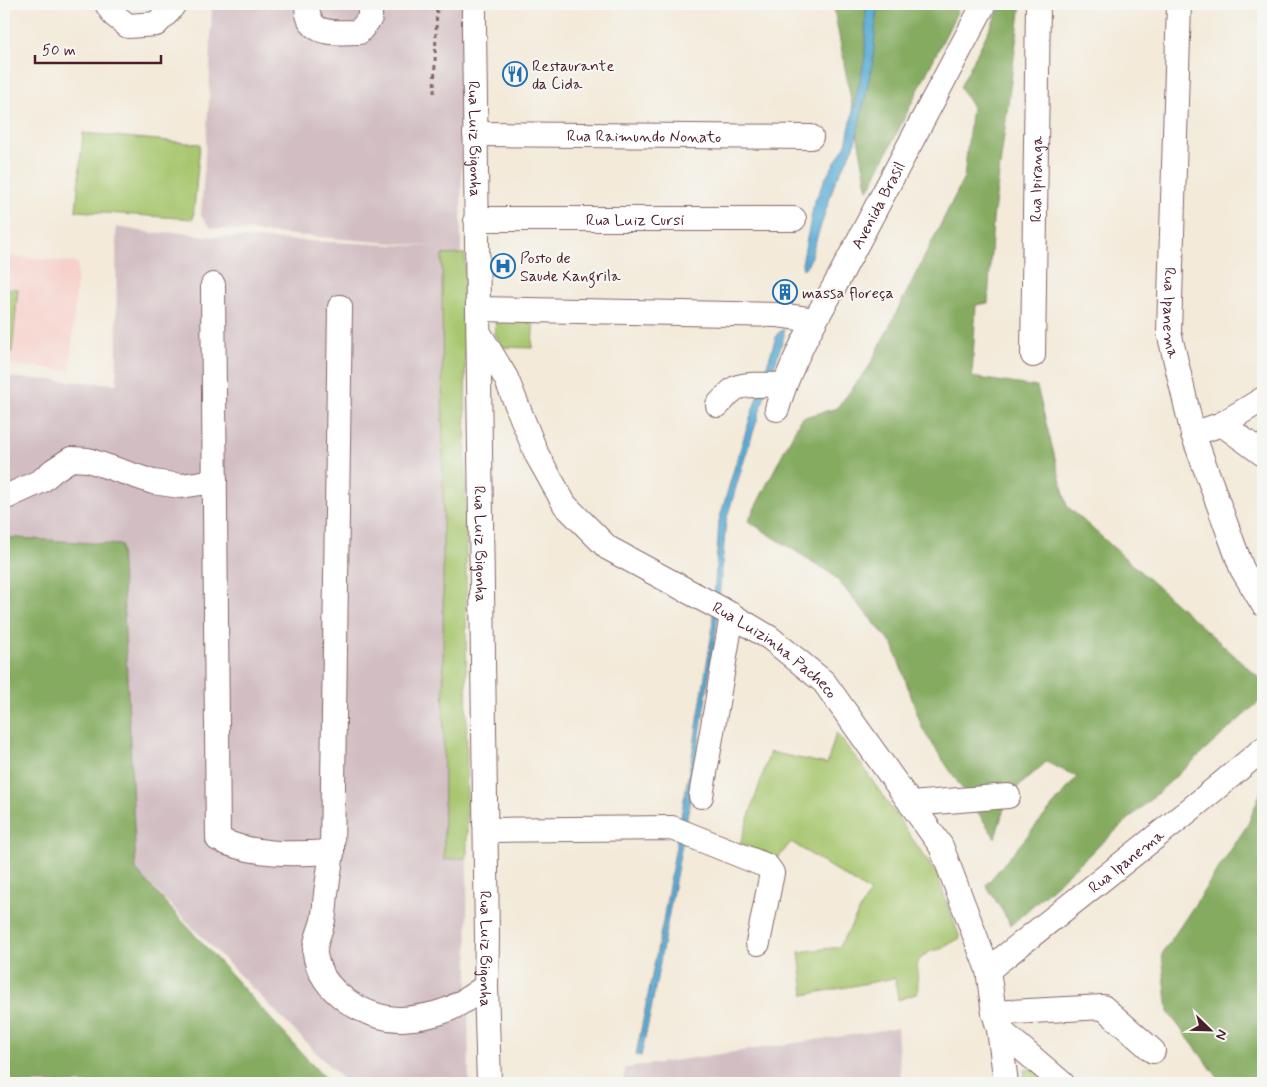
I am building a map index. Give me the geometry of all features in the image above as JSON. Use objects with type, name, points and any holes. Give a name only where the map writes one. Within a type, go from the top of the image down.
[{"type":"street","points":[[107,4],[114,15],[128,26],[156,24],[174,4]]},
{"type":"street","points":[[307,4],[307,14],[312,24],[324,32],[359,32],[370,18],[370,4]]},
{"type":"street","name":"Rua Luiz Bigonha","points":[[474,4],[487,938],[486,986],[489,1083]]},
{"type":"street","name":"Avenida Brasil","points":[[777,409],[771,385],[815,320],[833,289],[984,4]]},
{"type":"street","name":"Rua Ipiranga","points":[[1033,355],[1038,4]]},
{"type":"street","name":"Rua Ipanema","points":[[1179,4],[1169,332],[1193,434],[1242,569],[1263,604]]},
{"type":"street","name":"Rua Raimundo Nonato","points":[[475,134],[811,137]]},
{"type":"street","name":"Rua Luiz Cursi","points":[[476,219],[794,219]]},
{"type":"street","points":[[213,285],[218,839],[244,849],[268,852],[297,854],[332,852]]},
{"type":"street","points":[[340,308],[332,852],[323,920],[315,952],[323,977],[339,995],[352,1004],[378,1015],[402,1019],[446,1011],[486,986]]},
{"type":"street","points":[[478,320],[778,315],[815,320]]},
{"type":"street","name":"Rua Luizinha Pacheco","points":[[478,320],[506,378],[537,455],[565,505],[608,548],[666,578],[770,638],[824,682],[941,846],[988,970],[997,1021],[1004,1083]]},
{"type":"street","points":[[718,405],[738,387],[771,385]]},
{"type":"street","points":[[1193,434],[1222,424],[1263,399]]},
{"type":"street","points":[[1222,424],[1263,454]]},
{"type":"street","points":[[4,498],[41,481],[71,459],[88,460],[153,482],[181,486],[215,481]]},
{"type":"street","points":[[701,796],[732,615]]},
{"type":"street","name":"Rua Ipanema","points":[[988,970],[1192,808],[1263,749]]},
{"type":"street","points":[[911,804],[1008,796]]},
{"type":"street","points":[[485,823],[488,830],[672,828],[767,866],[772,873],[758,943]]},
{"type":"street","points":[[997,1021],[1103,1007],[1153,1051]]},
{"type":"street","points":[[997,1021],[1062,1083]]},
{"type":"path","points":[[434,93],[437,4]]},
{"type":"shaded area","points":[[212,4],[463,4],[461,248],[469,1083],[346,1083],[136,870],[121,545],[4,537],[4,377],[117,384],[116,227],[153,233],[183,232],[200,236],[439,247],[211,228],[201,216],[209,99]]},
{"type":"shaded area","points":[[4,255],[78,263],[70,371],[4,364]]},
{"type":"shaded area","points":[[897,1028],[901,1083],[623,1083],[625,1068]]},
{"type":"green space","points":[[833,4],[961,4],[868,191]]},
{"type":"green space","points":[[1002,4],[1021,4],[993,220],[988,303],[976,305],[972,377],[1037,387],[1067,506],[1263,681],[1263,698],[1011,925],[986,885],[1077,777],[1046,762],[1008,796],[995,838],[923,730],[893,645],[833,575],[748,521],[801,418],[837,408],[869,367],[964,178],[972,106],[960,87]]},
{"type":"green space","points":[[83,133],[200,144],[193,219],[76,211]]},
{"type":"green space","points":[[465,254],[467,858],[444,860],[442,255]]},
{"type":"green space","points":[[4,288],[18,289],[12,352],[4,351]]},
{"type":"green space","points":[[496,313],[534,314],[532,348],[503,347],[495,334]]},
{"type":"green space","points":[[4,537],[121,545],[136,870],[329,1083],[4,1083]]},
{"type":"green space","points":[[836,733],[858,760],[936,873],[960,938],[941,949],[931,951],[923,956],[917,963],[918,993],[898,1000],[895,978],[804,995],[799,952],[839,947],[870,892],[791,842],[778,858],[740,844],[770,752],[827,764]]},
{"type":"green space","points":[[1263,786],[1263,1083],[1222,1083],[1168,1012],[1162,954],[1248,824]]},
{"type":"green space","points":[[1041,1068],[1058,1083],[1026,1083],[1024,1070]]},
{"type":"water","points":[[866,4],[877,4],[873,61],[854,147],[835,182],[808,265],[803,269],[802,264],[814,203],[825,179],[846,144],[865,58]]},
{"type":"water","points":[[784,329],[784,336],[726,521],[716,632],[689,806],[651,1010],[641,1056],[636,1055],[663,921],[712,632],[719,521],[777,334]]},
{"type":"place","name":"Restaurante da Cida","points":[[515,74]]},
{"type":"place","name":"Posto de Saude Xangrila","points":[[503,266]]},
{"type":"place","name":"massa floreça","points":[[785,292]]}]
